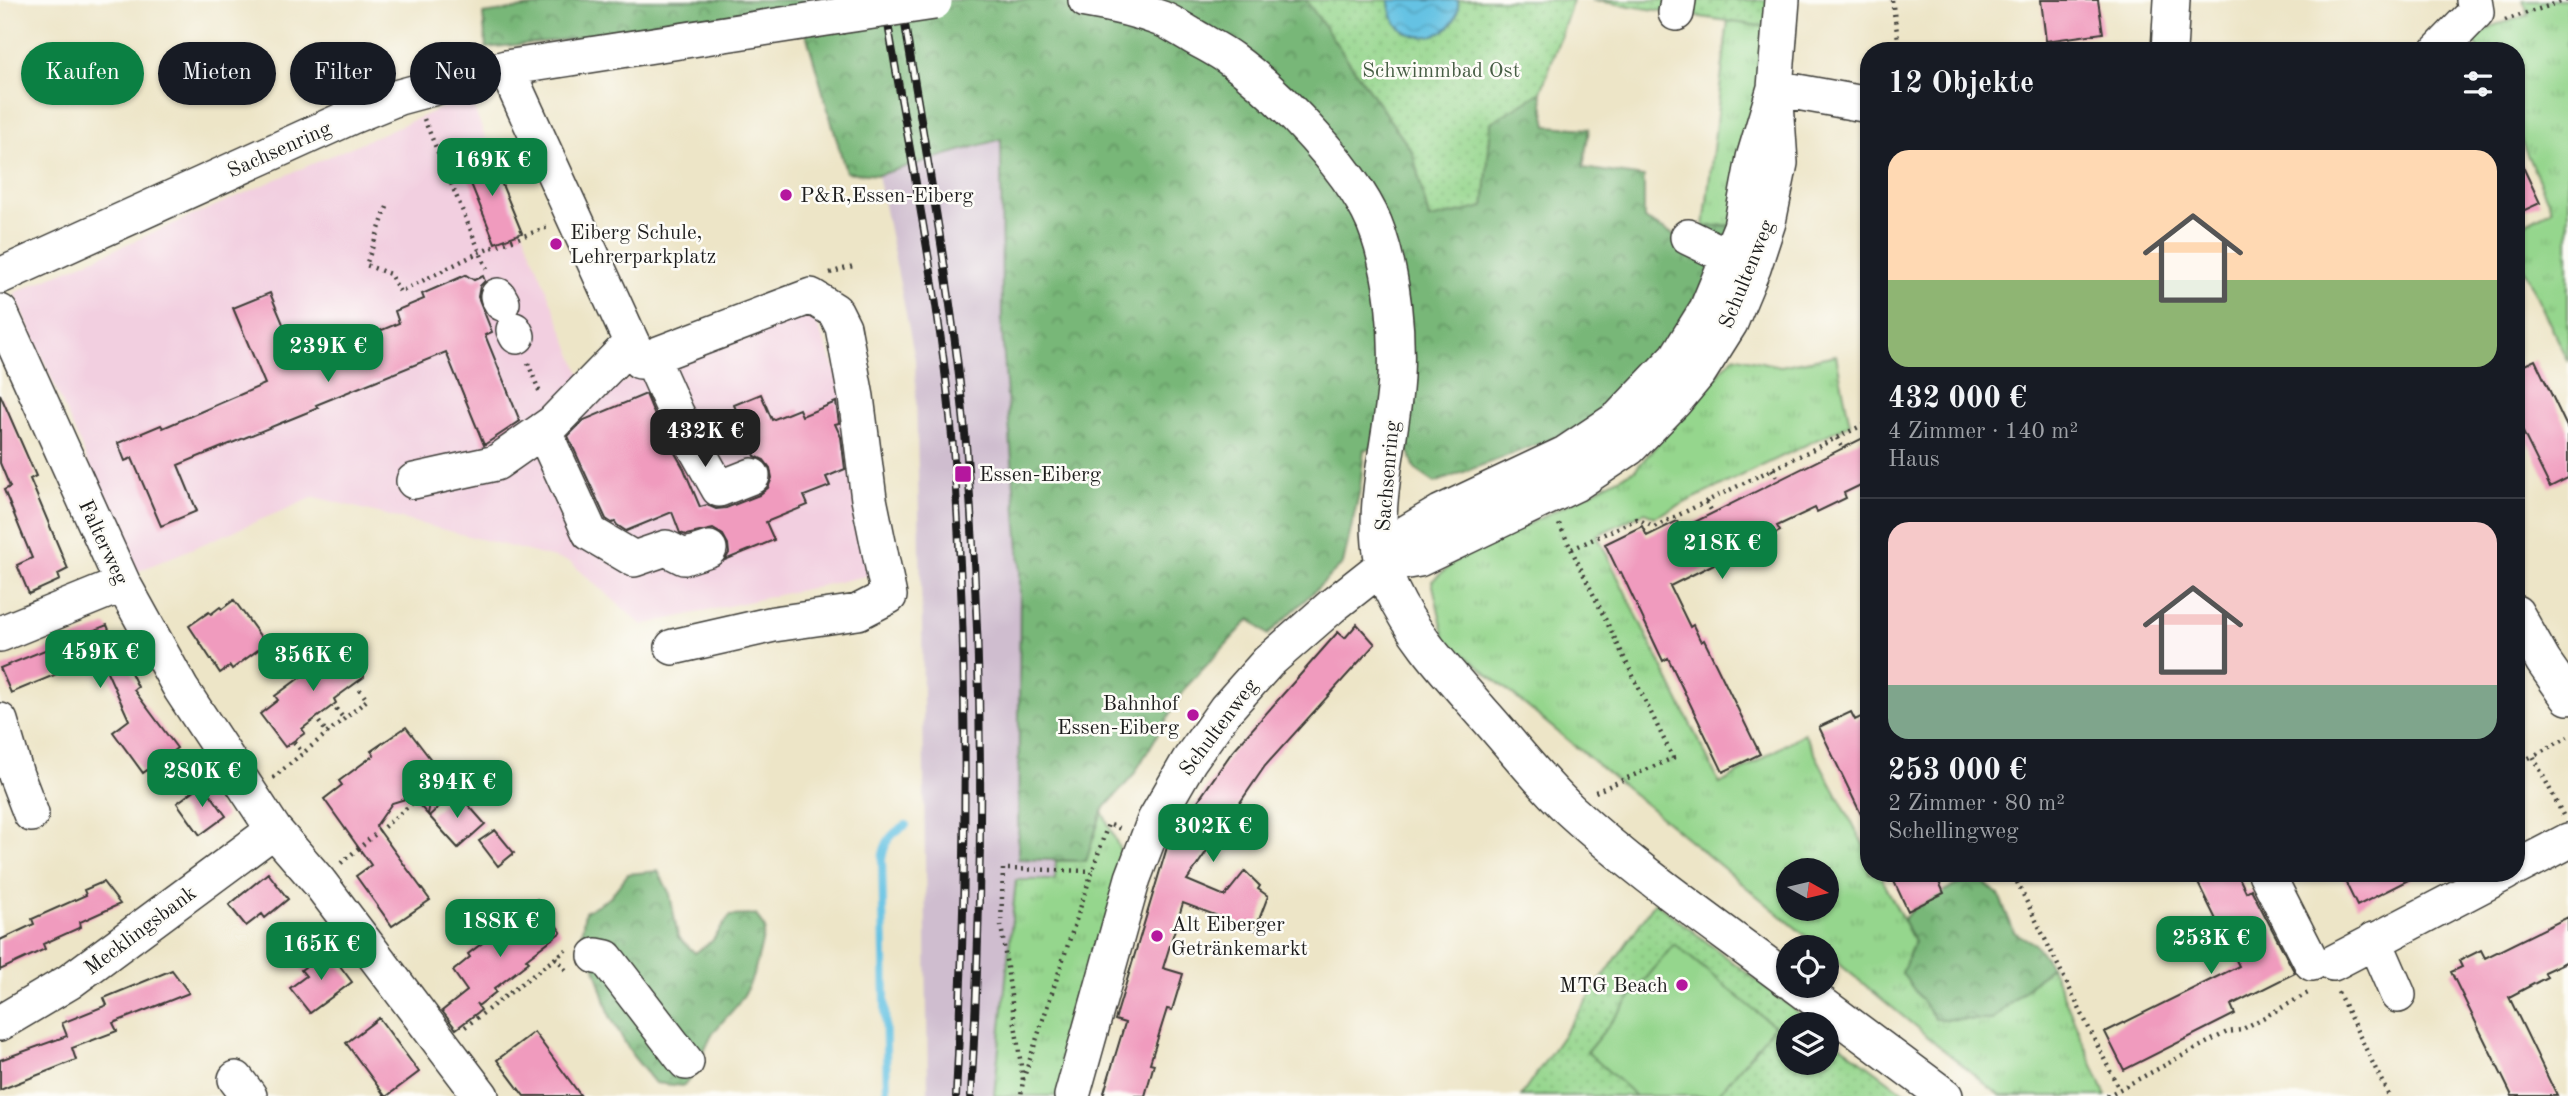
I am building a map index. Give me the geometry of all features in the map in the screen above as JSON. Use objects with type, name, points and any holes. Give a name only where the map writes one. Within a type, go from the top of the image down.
[{"type":"street","name":"Sachsenring","points":[[1086,0],[1111,4],[1164,20],[1230,58],[1288,109],[1324,148],[1358,194],[1378,231],[1388,274],[1396,338],[1396,379],[1381,491],[1380,529],[1384,565],[1402,611],[1428,651],[1569,809],[1647,874],[1776,971]]},
{"type":"street","name":"Schultenweg","points":[[1072,1096],[1129,890],[1147,840],[1155,820],[1189,761],[1226,709],[1268,662],[1384,565],[1408,532],[1440,513],[1565,454],[1619,418],[1677,357],[1707,309],[1741,263],[1741,227],[1754,158],[1775,88],[1782,0]]},
{"type":"street","points":[[2170,42],[2172,0]]},
{"type":"street","name":"Sachsenring","points":[[501,69],[939,1]]},
{"type":"street","points":[[2445,42],[2475,6]]},
{"type":"street","points":[[506,68],[574,218],[641,350],[719,488],[752,476]]},
{"type":"street","points":[[1775,88],[1860,102]]},
{"type":"street","name":"Sachsenring","points":[[0,276],[350,117],[410,95]]},
{"type":"street","points":[[1688,237],[1741,263]]},
{"type":"street","points":[[414,481],[496,463],[548,426],[641,350],[811,296],[835,311],[843,327],[856,397],[869,499],[889,596],[858,612],[774,624],[673,647]]},
{"type":"street","name":"Falterweg","points":[[0,312],[123,584],[181,689],[274,830],[319,882],[481,1096]]},
{"type":"street","points":[[548,426],[590,533],[634,559],[666,548],[684,557],[709,549]]},
{"type":"street","points":[[0,634],[123,584]]},
{"type":"street","points":[[2525,629],[2568,697]]},
{"type":"street","points":[[0,722],[16,775],[32,814]]},
{"type":"street","name":"Mecklingsbank","points":[[0,1023],[69,982],[274,830]]},
{"type":"street","points":[[2525,863],[2568,841]]},
{"type":"street","points":[[2272,882],[2326,968],[2374,940],[2487,882]]},
{"type":"street","points":[[2374,940],[2398,995]]},
{"type":"street","points":[[577,959],[606,958],[686,1062]]},
{"type":"street","points":[[1813,998],[1945,1096]]},
{"type":"path","points":[[1892,0],[1899,42]]},
{"type":"path","points":[[2475,6],[2494,23],[2567,0]]},
{"type":"path","points":[[417,105],[480,252]]},
{"type":"path","points":[[387,207],[366,265],[390,274],[400,292],[480,252],[574,218]]},
{"type":"path","points":[[508,316],[548,426]]},
{"type":"path","points":[[1572,550],[1637,519],[1654,527],[1860,426]]},
{"type":"path","points":[[1837,438],[1843,449]]},
{"type":"path","points":[[1772,469],[1779,480]]},
{"type":"path","points":[[1706,502],[1713,513]]},
{"type":"path","points":[[1568,542],[1674,758],[1595,792],[1569,809]]},
{"type":"path","points":[[251,796],[367,700],[358,687]]},
{"type":"path","points":[[337,709],[345,720]]},
{"type":"path","points":[[319,722],[328,734]]},
{"type":"path","points":[[2525,760],[2568,737]]},
{"type":"path","points":[[294,742],[303,753]]},
{"type":"path","points":[[2533,756],[2568,825]]},
{"type":"path","points":[[319,882],[435,784],[429,769]]},
{"type":"path","points":[[1021,1096],[1023,1080],[1108,824],[1147,840]]},
{"type":"path","points":[[1023,1080],[1001,925],[1006,869],[1093,871]]},
{"type":"path","points":[[2017,882],[2119,1089]]},
{"type":"path","points":[[556,957],[577,959]]},
{"type":"path","points":[[442,1044],[556,957],[577,959]]},
{"type":"path","points":[[2107,1096],[2227,1032],[2241,1030],[2326,968],[2389,1096]]},
{"type":"shaded area","points":[[448,105],[473,105],[589,396],[809,305],[847,397],[870,575],[642,625],[570,562],[315,497],[136,572],[14,293]]},
{"type":"shaded area","points":[[1001,138],[1002,332],[1020,564],[1018,859],[1056,861],[1055,880],[1016,880],[994,1096],[928,1096],[922,626],[915,359],[878,175]]},
{"type":"green space","points":[[578,0],[1306,0],[1413,153],[1429,219],[1484,207],[1491,122],[1541,92],[1547,126],[1589,129],[1583,168],[1644,177],[1644,219],[1684,240],[1703,227],[1741,224],[1625,411],[1435,483],[1415,469],[1409,451],[1364,449],[1360,489],[1343,564],[1268,635],[1250,619],[1186,687],[1133,776],[1102,811],[1086,861],[1018,859],[1020,564],[1002,332],[1001,139],[878,175],[846,172],[799,9],[719,23],[501,46],[501,42],[485,42],[483,14]]},
{"type":"green space","name":"Schwimmbad Ost","points":[[1306,0],[1573,0],[1541,92],[1491,122],[1484,207],[1429,219],[1413,153]]},
{"type":"green space","points":[[1591,0],[1782,0],[1779,29]]},
{"type":"green space","points":[[2523,0],[2568,0],[2568,362],[2525,272],[2525,224],[2552,209],[2525,150],[2525,42],[2474,42],[2473,39],[2495,25],[2529,15]]},
{"type":"green space","points":[[1728,20],[1779,29],[1741,224],[1704,227]]},
{"type":"green space","points":[[1836,355],[1850,424],[1655,517],[1645,512],[1597,535],[1720,784],[1804,733],[1860,838],[1860,882],[1884,882],[1914,941],[1902,973],[1992,1020],[2051,966],[2106,1096],[2000,1096],[1839,964],[1839,935],[1804,935],[1787,921],[1839,921],[1839,858],[1776,858],[1776,912],[1445,639],[1432,581],[1457,560],[1635,470],[1734,356],[1780,366]]},
{"type":"green space","points":[[1102,811],[1133,878],[1072,1096],[994,1096],[1016,880],[1055,880],[1056,861],[1086,861]]},
{"type":"green space","points":[[658,871],[670,894],[678,937],[695,953],[712,941],[730,916],[756,915],[765,929],[756,966],[745,993],[712,1035],[697,1068],[683,1086],[655,1083],[632,1055],[610,1016],[595,967],[581,936],[585,912],[609,898],[628,874]]},
{"type":"green space","points":[[1964,882],[1984,882],[1999,895],[2014,932],[2035,944],[2051,966],[1992,1020],[1935,1019],[1902,973],[1914,941],[1903,920],[1917,906]]},
{"type":"green space","points":[[1655,902],[1797,1012],[1776,1012],[1776,1075],[1839,1075],[1839,1044],[1909,1096],[1521,1096]]},
{"type":"green space","name":"MTG Beach","points":[[1674,944],[1774,1026],[1717,1096],[1636,1096],[1587,1052]]},
{"type":"water","points":[[1389,0],[1458,0],[1457,15],[1449,26],[1439,33],[1413,35],[1401,28],[1392,17]]},
{"type":"building","points":[[2041,0],[2098,0],[2103,33],[2046,41]]},
{"type":"building","points":[[489,153],[522,233],[495,243],[463,164]]},
{"type":"building","points":[[2525,171],[2540,203],[2525,210]]},
{"type":"building","points":[[466,275],[474,280],[483,276],[485,281],[480,286],[478,297],[492,332],[485,335],[520,421],[484,445],[446,352],[178,465],[197,511],[161,526],[132,458],[125,461],[118,443],[161,425],[163,428],[265,384],[233,308],[270,293],[300,364],[399,323],[395,311],[424,299],[422,294]]},
{"type":"building","points":[[2535,360],[2568,429],[2568,478],[2550,487],[2525,436],[2525,365]]},
{"type":"building","points":[[0,394],[36,476],[30,479],[68,569],[58,574],[60,580],[29,594],[17,565],[32,558],[4,490],[10,487],[0,463]]},
{"type":"building","points":[[646,394],[700,507],[707,505],[716,509],[726,508],[759,495],[768,488],[772,478],[770,468],[764,460],[755,456],[734,405],[761,394],[772,420],[799,409],[802,416],[836,402],[839,423],[835,424],[841,437],[845,469],[826,477],[830,486],[804,496],[808,505],[766,522],[774,540],[725,560],[729,553],[723,535],[713,529],[686,535],[680,533],[672,512],[626,531],[606,519],[568,436],[584,420]]},
{"type":"building","points":[[1860,440],[1860,485],[1844,493],[1846,498],[1817,512],[1815,508],[1777,526],[1780,531],[1751,546],[1748,540],[1713,558],[1716,563],[1670,586],[1690,627],[1693,625],[1701,642],[1704,640],[1760,754],[1723,772],[1668,658],[1663,661],[1605,544],[1642,526],[1647,536],[1677,521],[1681,529]]},
{"type":"building","points":[[234,600],[266,644],[232,669],[230,666],[220,673],[189,626],[209,612],[211,614],[220,607],[222,609]]},
{"type":"building","points":[[1357,624],[1375,644],[1265,766],[1187,880],[1225,896],[1245,871],[1260,886],[1258,889],[1268,896],[1255,930],[1183,903],[1163,968],[1183,974],[1172,1010],[1167,1009],[1150,1063],[1154,1064],[1145,1096],[1103,1096],[1125,1023],[1115,1020],[1168,844],[1232,752],[1338,632],[1345,638]]},
{"type":"building","points":[[107,625],[138,687],[134,690],[177,748],[143,773],[113,732],[129,720],[100,656],[11,693],[0,668]]},
{"type":"building","points":[[342,640],[364,669],[364,677],[334,699],[336,703],[302,729],[305,733],[285,747],[260,714],[278,700],[275,696],[310,670],[307,666]]},
{"type":"building","points":[[1851,712],[1855,720],[1860,718],[1860,812],[1819,727]]},
{"type":"building","points":[[406,727],[435,765],[428,815],[412,797],[392,803],[376,826],[430,900],[392,926],[356,876],[371,865],[324,799],[342,785],[339,781],[374,755],[371,751]]},
{"type":"building","points":[[203,784],[226,816],[200,835],[177,803]]},
{"type":"building","points":[[456,791],[485,824],[458,848],[429,816]]},
{"type":"building","points":[[495,830],[514,853],[498,866],[479,841]]},
{"type":"building","points":[[268,873],[288,899],[265,918],[262,914],[246,926],[229,905]]},
{"type":"building","points":[[103,882],[120,904],[80,922],[81,927],[43,944],[45,949],[0,970],[0,940],[34,924],[32,919],[86,895],[84,890]]},
{"type":"building","points":[[1894,882],[1939,882],[1944,893],[1908,911]]},
{"type":"building","points":[[2197,882],[2241,882],[2246,892],[2251,889],[2295,973],[2231,1005],[2235,1014],[2124,1070],[2105,1032],[2239,966]]},
{"type":"building","points":[[2345,882],[2404,882],[2357,906]]},
{"type":"building","points":[[537,899],[561,932],[526,959],[529,962],[494,989],[496,992],[478,1006],[481,1010],[456,1029],[442,1011],[467,991],[453,971],[470,957],[468,954],[502,928],[500,924]]},
{"type":"building","points":[[2568,917],[2568,961],[2544,972],[2547,977],[2509,997],[2557,1096],[2512,1096],[2451,972],[2462,967],[2459,961],[2481,950],[2485,958]]},
{"type":"building","points":[[328,950],[352,982],[310,1013],[290,988],[306,976],[301,970]]},
{"type":"building","points":[[172,970],[189,993],[113,1023],[117,1031],[72,1048],[76,1060],[0,1090],[0,1060],[67,1036],[62,1023],[107,1005],[104,998]]},
{"type":"building","points":[[379,1018],[419,1072],[387,1096],[346,1043]]},
{"type":"building","points":[[534,1032],[581,1096],[524,1096],[497,1060]]},
{"type":"waterway","points":[[887,1096],[882,859],[889,839],[906,825]]},
{"type":"railway","points":[[884,0],[942,344],[954,460],[962,619],[965,778],[956,1096]]},
{"type":"railway","points":[[901,0],[954,332],[972,525],[979,688],[980,851],[971,1096]]},
{"type":"place","name":"P&R,Essen-Eiberg","points":[[786,195]]},
{"type":"place","name":"Eiberg Schule, Lehrerparkplatz","points":[[556,244]]},
{"type":"place","name":"Essen-Eiberg","points":[[963,474]]},
{"type":"place","name":"Bahnhof Essen-Eiberg","points":[[1193,715]]},
{"type":"place","name":"Alt Eiberger Getränkemarkt","points":[[1157,936]]},
{"type":"place","name":"MTG Beach","points":[[1682,985]]}]
